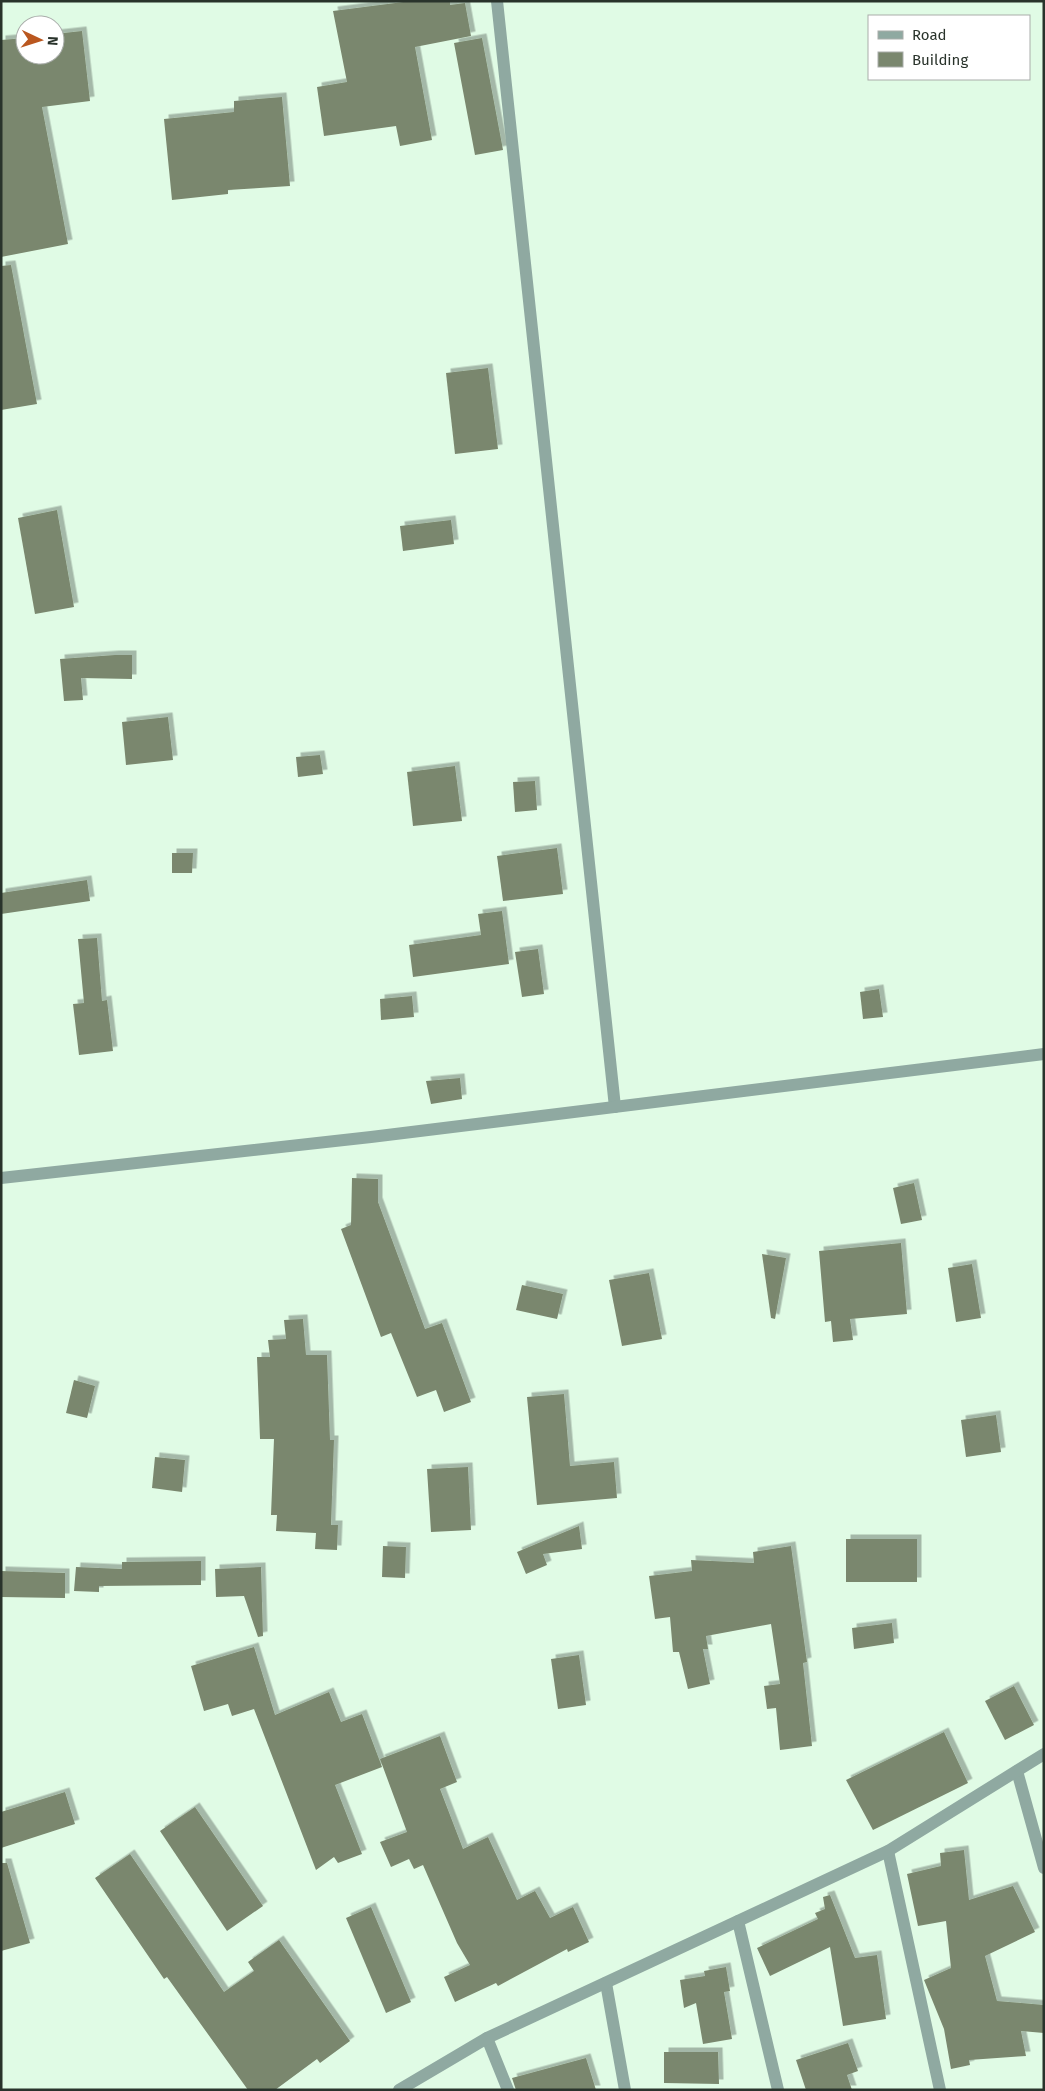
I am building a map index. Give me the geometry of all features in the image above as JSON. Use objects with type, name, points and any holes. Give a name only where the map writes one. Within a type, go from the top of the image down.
[{"type":"street","points":[[497,1],[615,1107]]},
{"type":"street","points":[[1,1178],[371,1137],[1044,1054]]},
{"type":"street","points":[[399,2090],[487,2038],[888,1851],[1044,1754]]},
{"type":"street","points":[[1017,1771],[1044,1868]]},
{"type":"street","points":[[888,1851],[940,2090]]},
{"type":"street","points":[[738,1921],[778,2090]]},
{"type":"street","points":[[606,1983],[626,2090]]},
{"type":"street","points":[[487,2038],[508,2090]]},
{"type":"building","points":[[411,1],[450,1],[450,5],[465,3],[471,36],[415,47],[432,140],[400,146],[396,126],[324,136],[317,87],[347,82],[333,11]]},
{"type":"building","points":[[82,31],[90,101],[42,107],[68,244],[1,257],[1,40],[15,39],[15,65],[65,65],[65,33]]},
{"type":"building","points":[[482,38],[503,150],[475,155],[454,43]]},
{"type":"building","points":[[282,97],[290,186],[228,190],[228,194],[172,200],[164,119],[234,112],[234,101]]},
{"type":"building","points":[[11,265],[37,404],[1,410],[1,266]]},
{"type":"building","points":[[488,368],[498,449],[455,454],[446,373]]},
{"type":"building","points":[[57,510],[74,607],[35,614],[18,518]]},
{"type":"building","points":[[451,520],[454,544],[403,551],[400,526]]},
{"type":"building","points":[[132,655],[132,679],[81,678],[83,700],[64,701],[60,659]]},
{"type":"building","points":[[168,717],[173,760],[126,765],[122,722]]},
{"type":"building","points":[[320,755],[323,774],[298,777],[296,757]]},
{"type":"building","points":[[455,766],[462,821],[413,826],[407,772]]},
{"type":"building","points":[[535,781],[537,810],[515,812],[513,782]]},
{"type":"building","points":[[557,848],[563,894],[503,901],[497,856]]},
{"type":"building","points":[[172,853],[193,853],[192,873],[172,873]]},
{"type":"building","points":[[87,880],[90,901],[1,914],[1,893]]},
{"type":"building","points":[[502,911],[509,964],[413,977],[409,945],[481,935],[478,914]]},
{"type":"building","points":[[97,938],[102,1001],[107,1000],[113,1051],[79,1055],[73,1004],[84,1003],[78,939]]},
{"type":"building","points":[[538,949],[544,994],[522,997],[515,952]]},
{"type":"building","points":[[879,989],[883,1017],[863,1019],[860,992]]},
{"type":"building","points":[[412,996],[414,1017],[381,1020],[380,999]]},
{"type":"building","points":[[460,1078],[462,1099],[431,1104],[426,1081]]},
{"type":"building","points":[[352,1178],[378,1179],[378,1202],[425,1329],[442,1323],[471,1402],[444,1412],[436,1390],[417,1397],[391,1333],[381,1337],[341,1229],[351,1225]]},
{"type":"building","points":[[914,1183],[922,1220],[901,1224],[893,1188]]},
{"type":"building","points":[[901,1243],[907,1314],[850,1319],[853,1340],[833,1342],[831,1321],[825,1322],[819,1251]]},
{"type":"building","points":[[762,1254],[786,1258],[775,1319],[771,1318]]},
{"type":"building","points":[[972,1264],[981,1318],[956,1322],[948,1268]]},
{"type":"building","points":[[649,1273],[662,1339],[622,1346],[609,1280]]},
{"type":"building","points":[[522,1285],[563,1294],[557,1319],[516,1310]]},
{"type":"building","points":[[303,1319],[306,1355],[327,1355],[330,1440],[334,1440],[331,1525],[338,1525],[337,1550],[315,1549],[316,1533],[276,1531],[277,1515],[271,1515],[274,1439],[260,1439],[257,1357],[270,1357],[268,1340],[286,1339],[284,1320]]},
{"type":"building","points":[[74,1380],[95,1386],[87,1418],[66,1413]]},
{"type":"building","points":[[564,1394],[570,1466],[614,1462],[617,1498],[537,1505],[527,1397]]},
{"type":"building","points":[[996,1415],[1001,1452],[966,1457],[961,1420]]},
{"type":"building","points":[[155,1457],[185,1460],[182,1492],[152,1488]]},
{"type":"building","points":[[468,1467],[471,1530],[431,1532],[427,1469]]},
{"type":"building","points":[[579,1526],[582,1549],[543,1554],[547,1565],[526,1574],[517,1552]]},
{"type":"building","points":[[846,1539],[917,1539],[917,1582],[846,1582]]},
{"type":"building","points":[[383,1546],[406,1547],[405,1578],[382,1577]]},
{"type":"building","points":[[791,1546],[807,1662],[803,1663],[812,1746],[780,1750],[776,1708],[767,1709],[764,1686],[780,1684],[771,1624],[706,1636],[708,1649],[703,1649],[710,1684],[688,1689],[679,1652],[673,1652],[670,1617],[655,1619],[649,1576],[692,1571],[691,1560],[754,1563],[753,1552]]},
{"type":"building","points":[[201,1561],[201,1585],[99,1586],[99,1592],[74,1591],[76,1567],[122,1569],[122,1562]]},
{"type":"building","points":[[261,1567],[263,1636],[258,1637],[244,1596],[216,1597],[215,1569]]},
{"type":"building","points":[[1,1571],[65,1573],[65,1598],[1,1597]]},
{"type":"building","points":[[892,1623],[894,1643],[854,1649],[852,1628]]},
{"type":"building","points":[[254,1647],[275,1715],[329,1692],[341,1722],[362,1714],[382,1767],[335,1785],[362,1854],[338,1863],[334,1857],[316,1870],[254,1709],[232,1716],[228,1704],[204,1711],[191,1666]]},
{"type":"building","points":[[579,1655],[586,1705],[558,1709],[551,1659]]},
{"type":"building","points":[[1014,1686],[1034,1725],[1005,1740],[985,1701]]},
{"type":"building","points":[[944,1732],[968,1783],[873,1830],[846,1780]]},
{"type":"building","points":[[440,1736],[457,1782],[440,1789],[463,1849],[488,1837],[517,1900],[535,1891],[550,1918],[573,1907],[589,1942],[568,1952],[567,1949],[498,1986],[496,1983],[455,2002],[444,1977],[470,1965],[457,1943],[423,1865],[414,1869],[409,1859],[391,1867],[380,1842],[407,1832],[380,1759]]},
{"type":"building","points":[[65,1792],[75,1824],[1,1848],[1,1812]]},
{"type":"building","points":[[195,1807],[263,1906],[227,1931],[160,1831]]},
{"type":"building","points":[[964,1850],[969,1900],[1013,1886],[1035,1932],[985,1956],[997,2001],[1044,2005],[1044,2033],[1021,2031],[1026,2056],[969,2060],[970,2065],[951,2069],[944,2029],[924,1980],[951,1968],[946,1921],[918,1926],[907,1874],[941,1866],[940,1853]]},
{"type":"building","points":[[130,1854],[224,1992],[254,1971],[248,1962],[279,1940],[350,2041],[320,2063],[317,2059],[275,2090],[248,2090],[167,1977],[164,1979],[95,1878]]},
{"type":"building","points":[[1,1863],[7,1863],[30,1943],[1,1951]]},
{"type":"building","points":[[830,1895],[855,1958],[877,1955],[886,2019],[843,2026],[830,1947],[770,1976],[757,1948],[818,1919],[815,1913],[825,1909],[823,1897]]},
{"type":"building","points":[[371,1907],[411,2002],[386,2013],[346,1918]]},
{"type":"building","points":[[726,1967],[730,1991],[724,1992],[732,2039],[703,2044],[696,2003],[684,2008],[680,1980],[705,1976],[704,1971]]},
{"type":"building","points":[[848,2043],[858,2071],[847,2075],[852,2090],[806,2090],[796,2060]]},
{"type":"building","points":[[664,2052],[718,2052],[719,2084],[664,2083]]},
{"type":"building","points":[[586,2058],[596,2090],[516,2090],[512,2078]]}]
